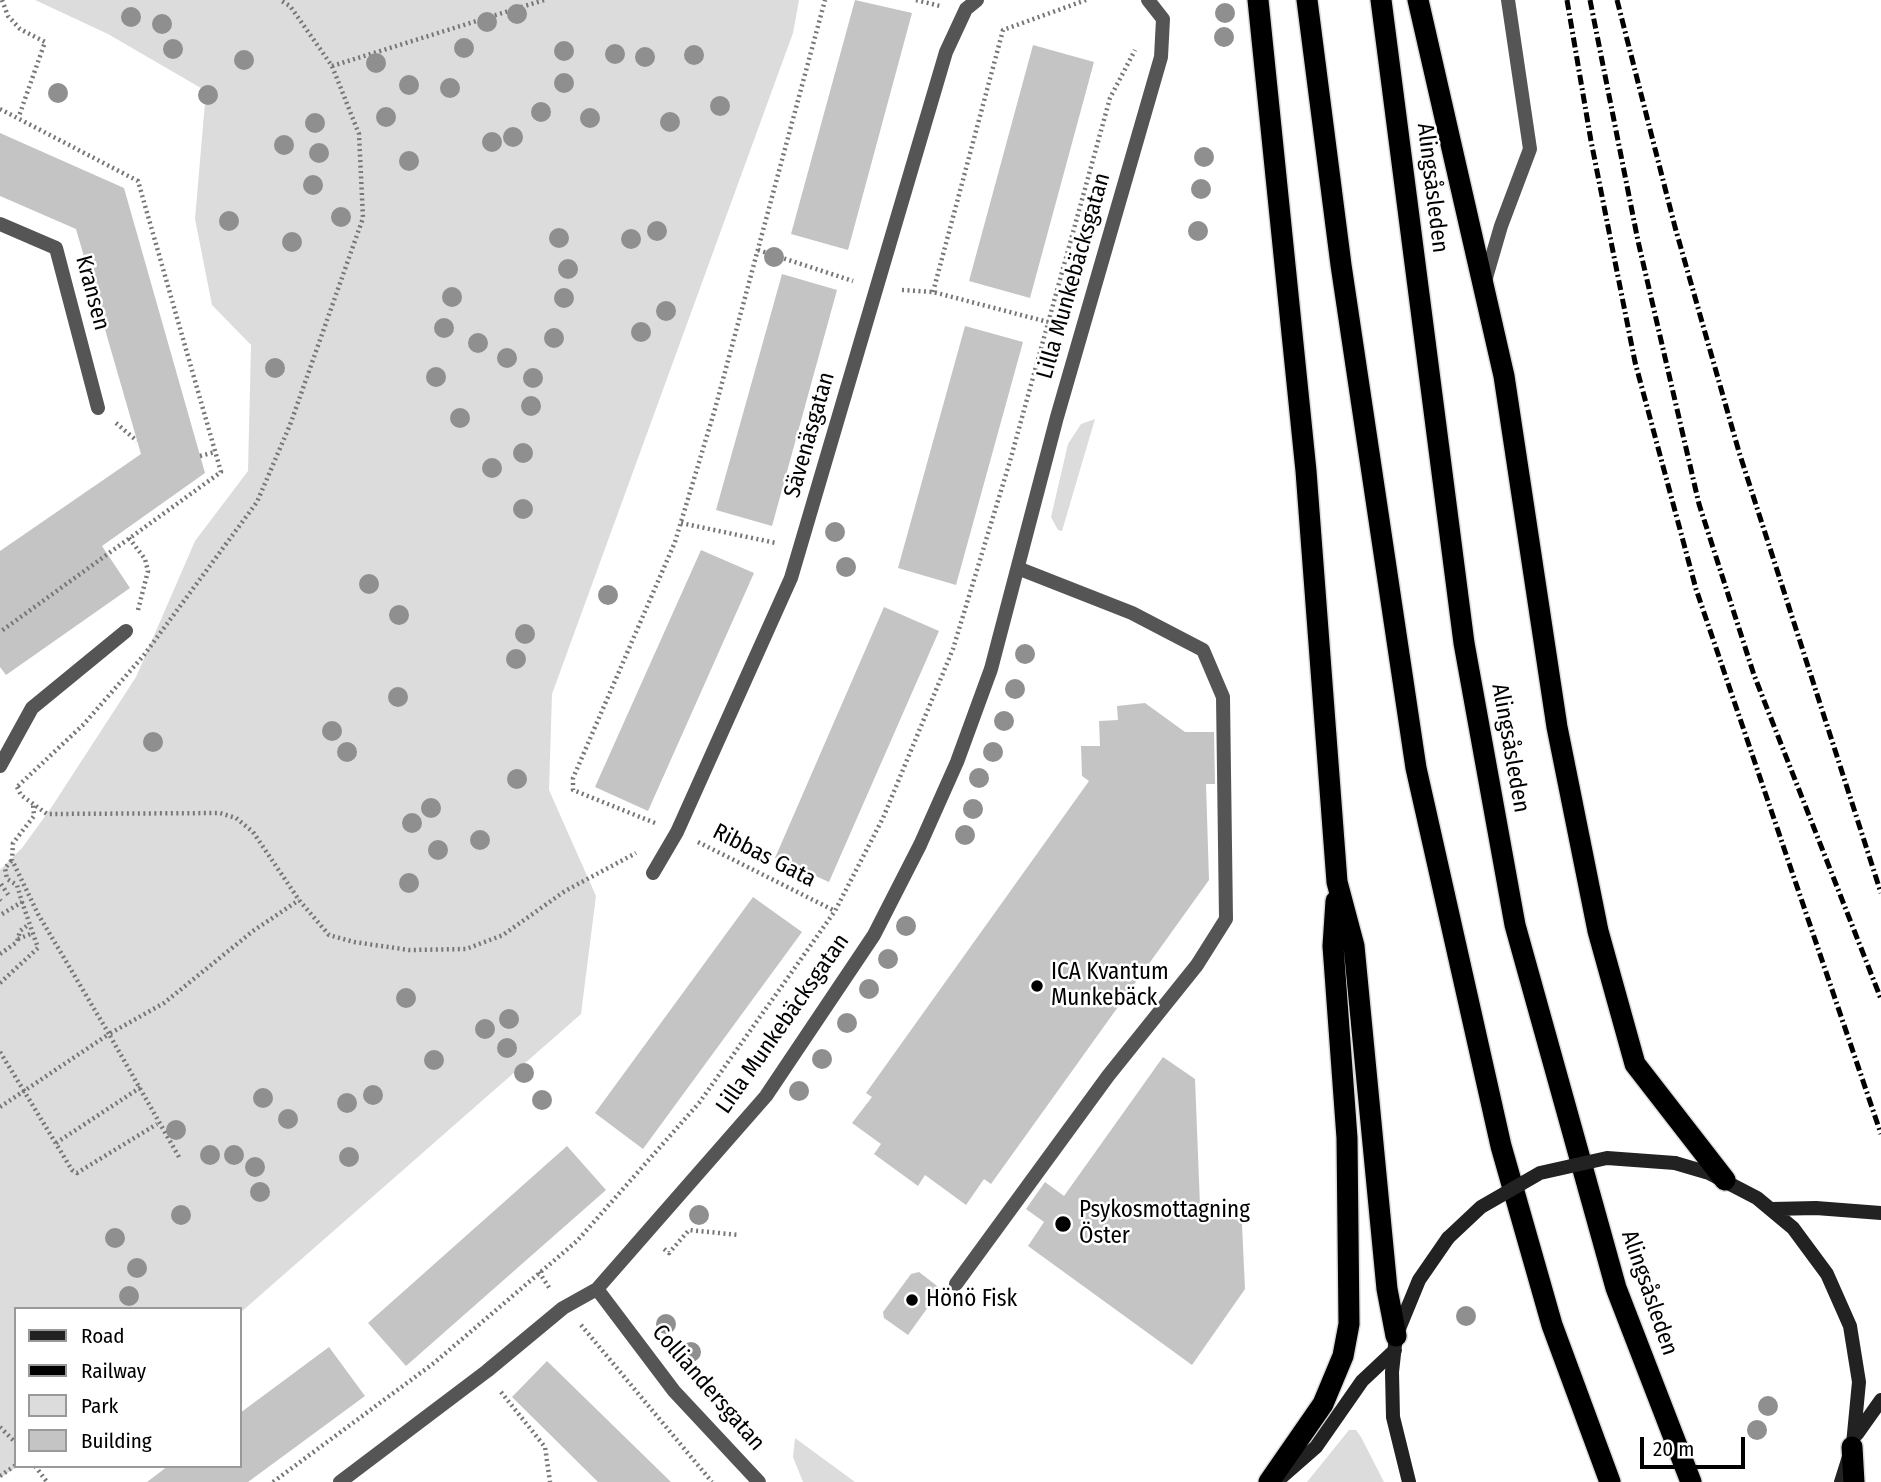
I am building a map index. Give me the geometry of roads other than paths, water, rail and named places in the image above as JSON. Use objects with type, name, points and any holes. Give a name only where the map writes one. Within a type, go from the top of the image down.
[{"type":"highway","points":[[1258,0],[1306,471],[1337,882],[1333,946],[1347,1138],[1349,1324],[1343,1356],[1323,1404],[1269,1482]]},
{"type":"highway","points":[[1307,0],[1340,265],[1416,768],[1501,1146],[1552,1325],[1610,1482]]},
{"type":"highway","name":"Alingsåsleden","points":[[1381,0],[1464,643],[1515,925],[1616,1287],[1691,1482]]},
{"type":"highway","points":[[1419,0],[1485,281],[1504,376],[1560,740],[1598,931],[1635,1064],[1725,1180]]},
{"type":"highway","points":[[1337,882],[1354,946],[1387,1289],[1396,1343]]},
{"type":"highway","points":[[1853,1443],[1854,1482]]},
{"type":"street","name":"Sävenäsgatan","points":[[653,873],[677,832],[785,591],[801,549],[946,52],[966,9],[977,0]]},
{"type":"street","name":"Lilla Munkebäcksgatan","points":[[340,1482],[486,1371],[563,1308],[597,1289],[766,1096],[874,935],[920,845],[957,762],[992,669],[1061,404],[1161,57],[1163,19],[1148,0]]},
{"type":"street","points":[[1485,281],[1501,226],[1530,149],[1508,0]]},
{"type":"street","name":"Kransen","points":[[0,224],[56,248],[99,408]]},
{"type":"street","points":[[956,1284],[1108,1076],[1197,965],[1226,919],[1223,697],[1203,650],[1132,613],[1020,569]]},
{"type":"street","points":[[0,766],[32,708],[125,631]]},
{"type":"street","points":[[1409,1482],[1393,1418],[1396,1343],[1419,1280],[1448,1238],[1481,1207],[1540,1173],[1607,1158],[1675,1163],[1725,1180],[1772,1209],[1811,1250],[1840,1299],[1850,1326],[1859,1382],[1853,1443],[1841,1482]]},
{"type":"street","points":[[1772,1209],[1816,1208],[1881,1213]]},
{"type":"street","name":"Colliandersgatan","points":[[597,1289],[674,1391],[759,1482]]},
{"type":"street","points":[[1276,1482],[1316,1447],[1362,1381],[1396,1343]]},
{"type":"street","points":[[1853,1443],[1881,1400]]},
{"type":"railway","points":[[1567,0],[1591,141],[1635,362],[1696,589],[1881,1134]]},
{"type":"railway","points":[[1590,0],[1638,241],[1699,504],[1754,675],[1881,999]]},
{"type":"railway","points":[[1617,0],[1675,227],[1739,452],[1881,893]]},
{"type":"place","name":"ICA Kvantum Munkebäck","points":[[1037,986]]},
{"type":"place","name":"Psykosmottagning Öster","points":[[1063,1224]]},
{"type":"place","name":"Hönö Fisk","points":[[912,1300]]}]
